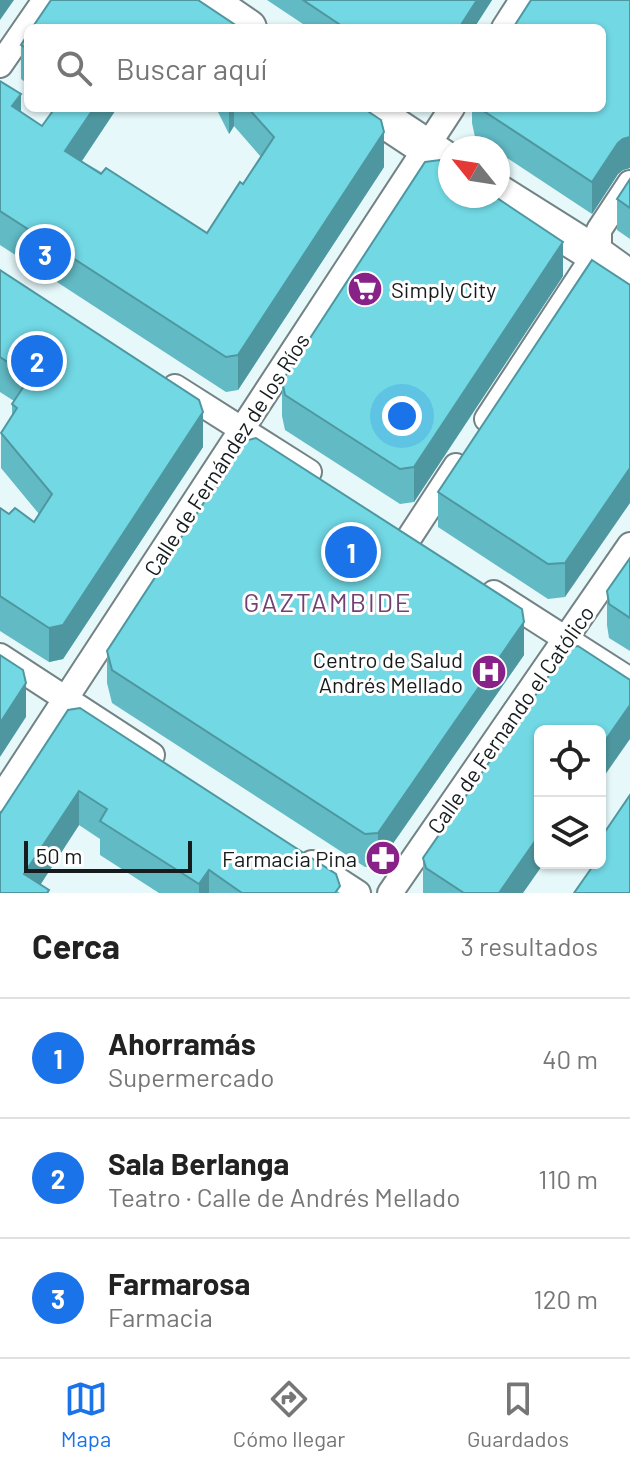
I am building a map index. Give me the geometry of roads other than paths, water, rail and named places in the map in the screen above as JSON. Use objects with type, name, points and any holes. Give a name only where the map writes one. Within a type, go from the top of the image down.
[{"type":"street","points":[[28,24],[45,0]]},
{"type":"street","points":[[207,0],[242,24]]},
{"type":"street","points":[[507,24],[522,0]]},
{"type":"street","points":[[0,65],[24,30]]},
{"type":"street","points":[[373,112],[438,155]]},
{"type":"street","name":"Calle de Fernández de los Ríos","points":[[444,136],[451,112]]},
{"type":"street","name":"Calle de Fernández de los Ríos","points":[[0,799],[242,429],[438,155]]},
{"type":"street","points":[[384,521],[416,542],[470,445],[595,254],[599,230],[630,183]]},
{"type":"street","points":[[510,201],[630,279]]},
{"type":"street","points":[[160,377],[334,488]]},
{"type":"street","name":"Calle de Fernando el Católico","points":[[390,893],[630,545]]},
{"type":"street","points":[[475,580],[630,680]]},
{"type":"street","points":[[0,656],[170,767]]},
{"type":"street","points":[[289,847],[358,893]]},
{"type":"place","name":"Farmarosa","points":[[45,254]]},
{"type":"place","name":"Simply City","points":[[365,289]]},
{"type":"place","name":"Sala Berlanga","points":[[37,361]]},
{"type":"place","name":"Ahorramás","points":[[351,552]]},
{"type":"place","name":"Centro de Salud Andrés Mellado","points":[[489,672]]},
{"type":"place","name":"Farmacia Pina","points":[[383,858]]},
{"type":"district","name":"GAZTAMBIDE","points":[[328,601]]}]
